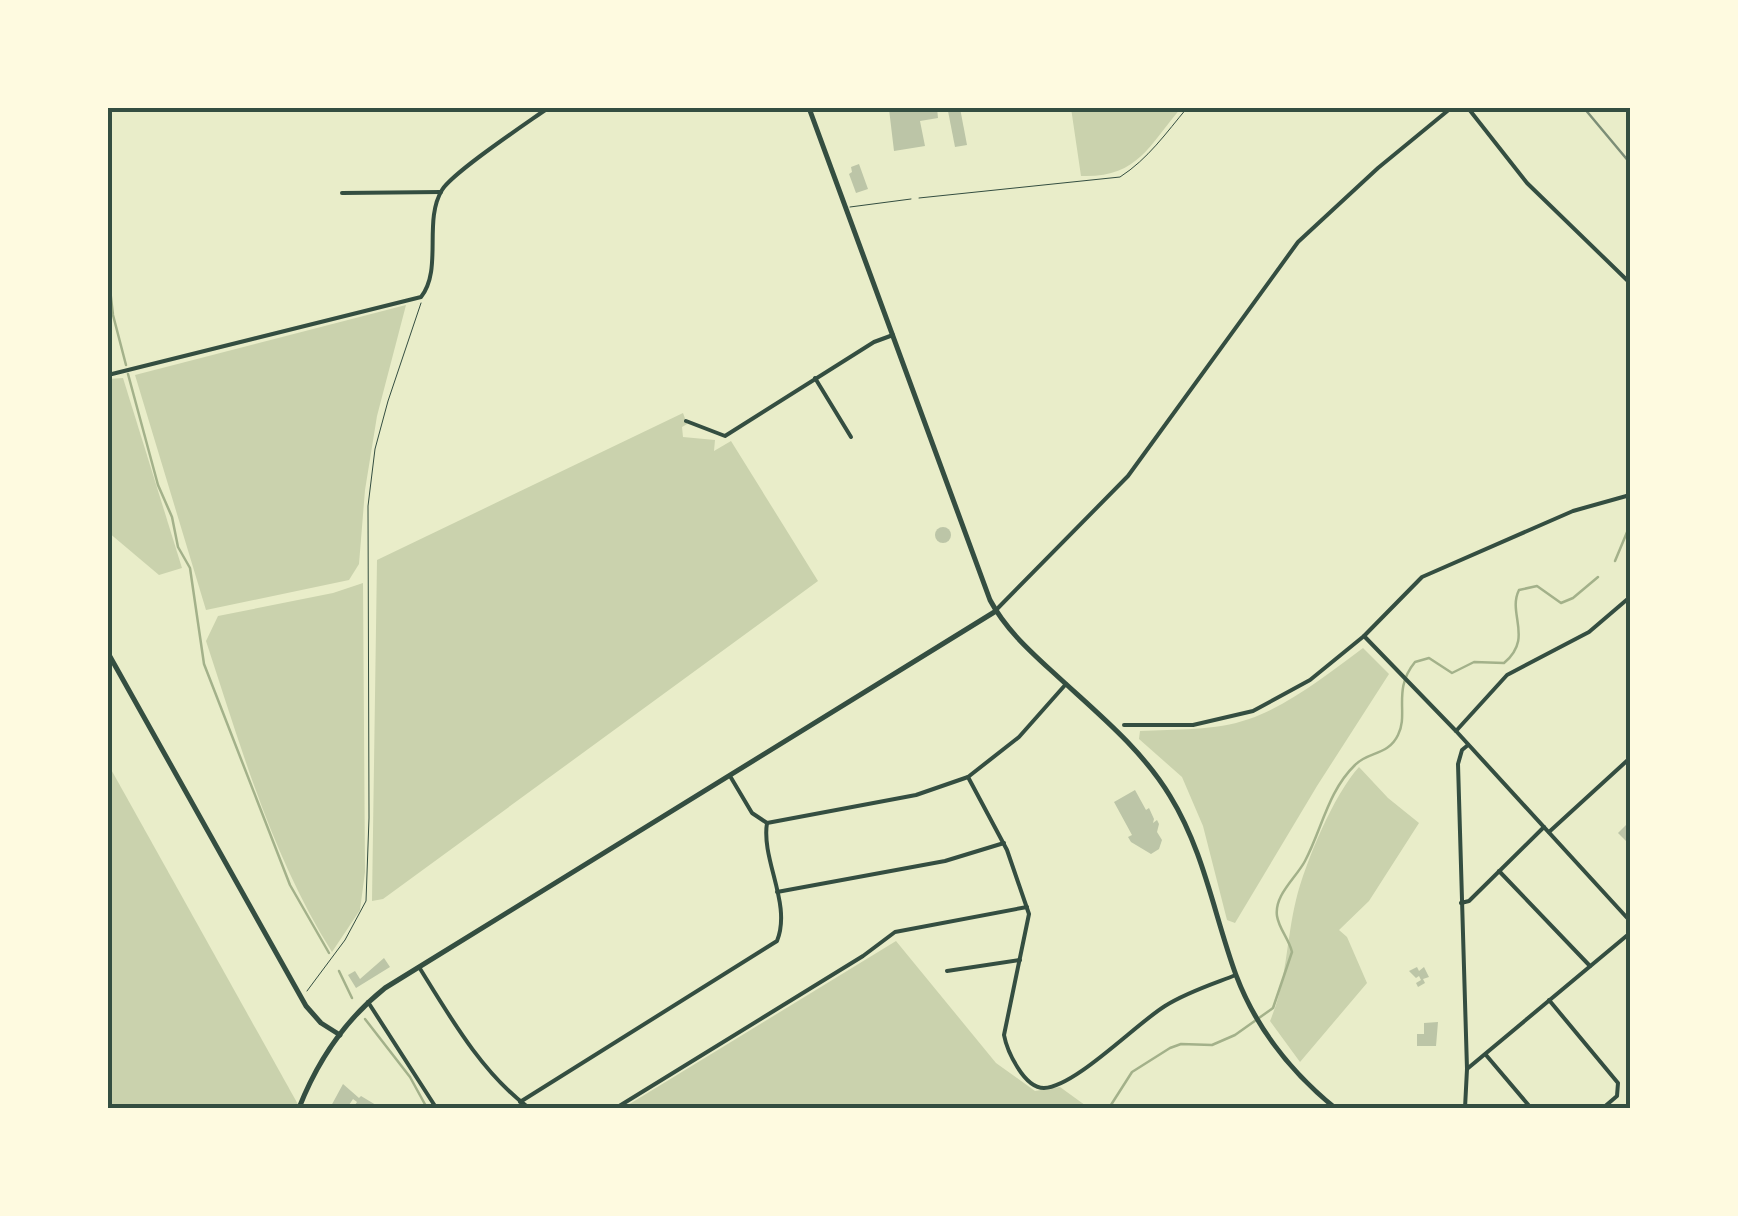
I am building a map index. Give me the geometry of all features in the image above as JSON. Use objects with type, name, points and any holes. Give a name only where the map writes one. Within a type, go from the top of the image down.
[{"type":"street","points":[[108,375],[421,297],[428,280],[434,216],[441,192],[548,108]]},
{"type":"street","points":[[809,108],[977,568],[996,610],[1021,642],[1136,751],[1170,796],[1195,847],[1236,975],[1253,1011],[1294,1071],[1334,1108]]},
{"type":"street","points":[[299,1108],[315,1074],[368,1002],[419,966],[986,620],[1128,476],[1298,242],[1451,108]]},
{"type":"street","points":[[1468,108],[1527,184],[1630,283]]},
{"type":"street","points":[[342,193],[441,192]]},
{"type":"street","points":[[686,421],[726,436],[815,378],[892,335]]},
{"type":"street","points":[[815,378],[851,437]]},
{"type":"street","points":[[1124,725],[1193,725],[1253,711],[1310,680],[1364,636],[1422,577],[1573,511],[1630,495]]},
{"type":"street","points":[[1456,731],[1507,676],[1589,632],[1630,597]]},
{"type":"street","points":[[1364,636],[1630,921]]},
{"type":"street","points":[[108,653],[300,996],[316,1018],[340,1036]]},
{"type":"street","points":[[766,823],[916,794],[968,776],[1019,738],[1066,684]]},
{"type":"street","points":[[1466,1108],[1458,764],[1468,744]]},
{"type":"street","points":[[1461,903],[1468,901],[1630,758]]},
{"type":"street","points":[[520,1102],[774,944],[780,933],[766,823],[752,812],[730,776]]},
{"type":"street","points":[[968,776],[1004,843],[1028,907],[1029,927],[1004,1029],[1005,1041],[1031,1084],[1043,1088],[1058,1083],[1111,1050],[1164,1006],[1236,975]]},
{"type":"street","points":[[776,892],[918,866],[1004,843]]},
{"type":"street","points":[[1499,872],[1590,966]]},
{"type":"street","points":[[616,1108],[863,956],[890,934],[1028,907]]},
{"type":"street","points":[[1467,1069],[1630,932]]},
{"type":"street","points":[[947,971],[1020,960]]},
{"type":"street","points":[[419,966],[459,1030],[529,1108]]},
{"type":"street","points":[[1549,1000],[1618,1083],[1619,1093],[1603,1108]]},
{"type":"street","points":[[368,1002],[435,1106]]},
{"type":"street","points":[[1485,1053],[1532,1108]]},
{"type":"lane","points":[[847,208],[911,198]]},
{"type":"path","points":[[911,198],[1120,176],[1146,156],[1187,108]]},
{"type":"path","points":[[300,996],[324,972],[366,901],[368,506],[388,401],[420,307]]},
{"type":"green space","points":[[1071,108],[1181,108],[1129,166],[1116,172],[1081,176]]},
{"type":"green space","points":[[406,305],[377,416],[359,564],[349,580],[206,610],[135,375]]},
{"type":"green space","points":[[123,378],[182,568],[159,575],[108,532],[108,379]]},
{"type":"green space","points":[[683,413],[687,424],[682,427],[683,437],[715,440],[714,451],[731,441],[818,581],[383,899],[372,901],[377,560]]},
{"type":"green space","points":[[363,583],[365,872],[360,910],[332,952],[275,840],[206,641],[218,616],[333,593]]},
{"type":"green space","points":[[1363,648],[1389,674],[1235,923],[1227,920],[1203,826],[1182,777],[1139,739],[1140,731],[1209,728],[1249,719],[1294,697]]},
{"type":"green space","points":[[108,764],[300,1108],[108,1108]]},
{"type":"green space","points":[[1359,767],[1419,823],[1369,901],[1339,930],[1347,937],[1367,983],[1300,1062],[1270,1021],[1306,867],[1330,811]]},
{"type":"green space","points":[[896,941],[996,1063],[1035,1091],[1060,1087],[1089,1108],[623,1108]]},
{"type":"building","points":[[937,108],[938,118],[920,121],[925,146],[894,151],[889,109]]},
{"type":"building","points":[[960,108],[967,145],[955,147],[948,111]]},
{"type":"building","points":[[859,164],[868,189],[856,193],[849,174],[851,167]]},
{"type":"building","points":[[943,527],[951,535],[943,543],[935,535]]},
{"type":"building","points":[[1135,790],[1146,810],[1149,808],[1153,823],[1157,820],[1159,824],[1157,832],[1162,840],[1159,849],[1151,854],[1131,842],[1128,837],[1132,835],[1114,802]]},
{"type":"building","points":[[1628,823],[1630,826],[1630,845],[1618,833]]},
{"type":"building","points":[[384,958],[390,967],[356,988],[348,975],[355,971],[360,979]]},
{"type":"building","points":[[1417,967],[1419,971],[1424,967],[1429,977],[1418,987],[1419,976],[1416,978],[1409,971]]},
{"type":"building","points":[[1438,1022],[1436,1046],[1417,1046],[1417,1034],[1424,1034],[1424,1023]]},
{"type":"building","points":[[343,1084],[359,1098],[381,1108],[353,1108],[357,1102],[353,1099],[347,1108],[330,1108]]},
{"type":"waterway","points":[[108,272],[113,315],[126,365]]},
{"type":"waterway","points":[[128,374],[158,485],[172,517],[178,547],[190,568],[204,664],[290,885],[329,953]]},
{"type":"waterway","points":[[1615,561],[1630,525]]},
{"type":"waterway","points":[[1109,1108],[1132,1072],[1170,1048],[1181,1044],[1212,1045],[1235,1035],[1273,1008],[1292,952],[1278,921],[1279,901],[1305,861],[1346,775],[1360,761],[1389,747],[1398,735],[1404,682],[1415,662],[1429,658],[1452,673],[1474,662],[1504,663],[1513,654],[1519,635],[1519,590],[1537,586],[1561,603],[1598,577]]},
{"type":"waterway","points":[[339,971],[352,998]]},
{"type":"waterway","points":[[365,1019],[410,1077],[427,1108]]},
{"type":"railway","points":[[1584,108],[1630,163]]}]
